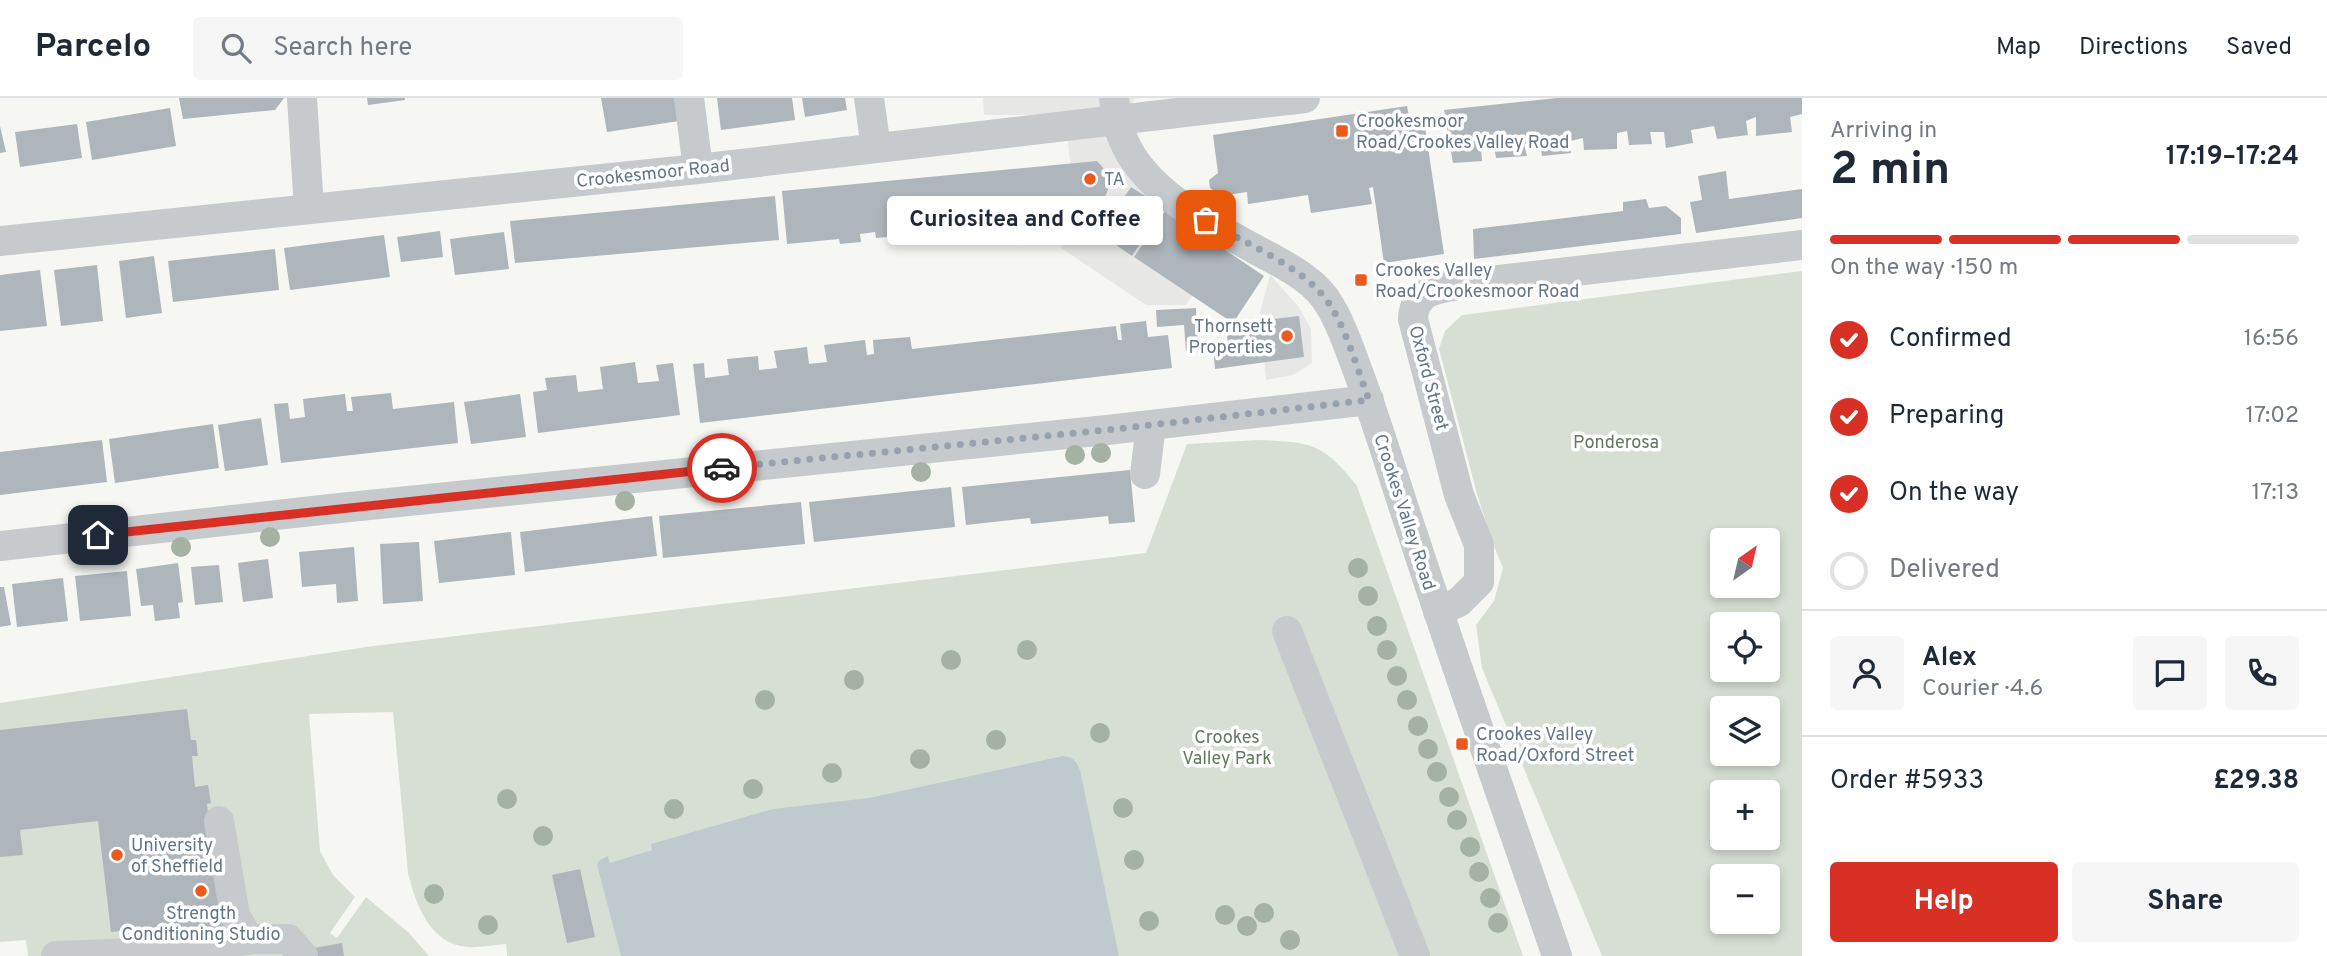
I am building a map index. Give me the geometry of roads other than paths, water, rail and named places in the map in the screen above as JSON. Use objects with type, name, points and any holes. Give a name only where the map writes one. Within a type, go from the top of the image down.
[{"type":"street","points":[[302,98],[309,209]]},
{"type":"street","points":[[689,98],[698,169]]},
{"type":"street","points":[[869,98],[876,148]]},
{"type":"street","name":"Crookesmoor Road","points":[[0,241],[876,148],[1115,108],[1305,98]]},
{"type":"street","name":"Crookes Valley Road","points":[[1115,108],[1123,140],[1138,164],[1159,188],[1228,234],[1293,270],[1313,285],[1330,304],[1369,400],[1438,612],[1557,956]]},
{"type":"street","name":"Oxford Street","points":[[1438,612],[1459,602],[1479,582],[1479,545],[1459,495],[1413,319],[1413,306],[1419,298],[1430,291],[1472,283],[1802,246]]},
{"type":"street","points":[[0,546],[1369,400]]},
{"type":"street","points":[[1145,474],[1151,425]]},
{"type":"street","points":[[1287,631],[1415,956]]},
{"type":"street","points":[[219,821],[235,915],[249,940]]},
{"type":"street","points":[[56,956],[166,952],[249,940],[288,939],[303,956]]},
{"type":"place","name":"Crookesmoor Road/Crookes Valley Road","points":[[1342,131]]},
{"type":"place","name":"TA","points":[[1090,179]]},
{"type":"place","name":"Curiositea and Coffee","points":[[1206,220]]},
{"type":"place","name":"Crookes Valley Road/Crookesmoor Road","points":[[1361,280]]},
{"type":"place","name":"Thornsett Properties","points":[[1287,336]]},
{"type":"place","name":"Crookes Valley Road/Oxford Street","points":[[1462,744]]},
{"type":"place","name":"University of Sheffield","points":[[117,855]]},
{"type":"place","name":"Strength Conditioning Studio","points":[[201,891]]},
{"type":"park label","name":"Ponderosa","points":[[1616,442]]},
{"type":"park label","name":"Crookes Valley Park","points":[[1227,747]]}]
